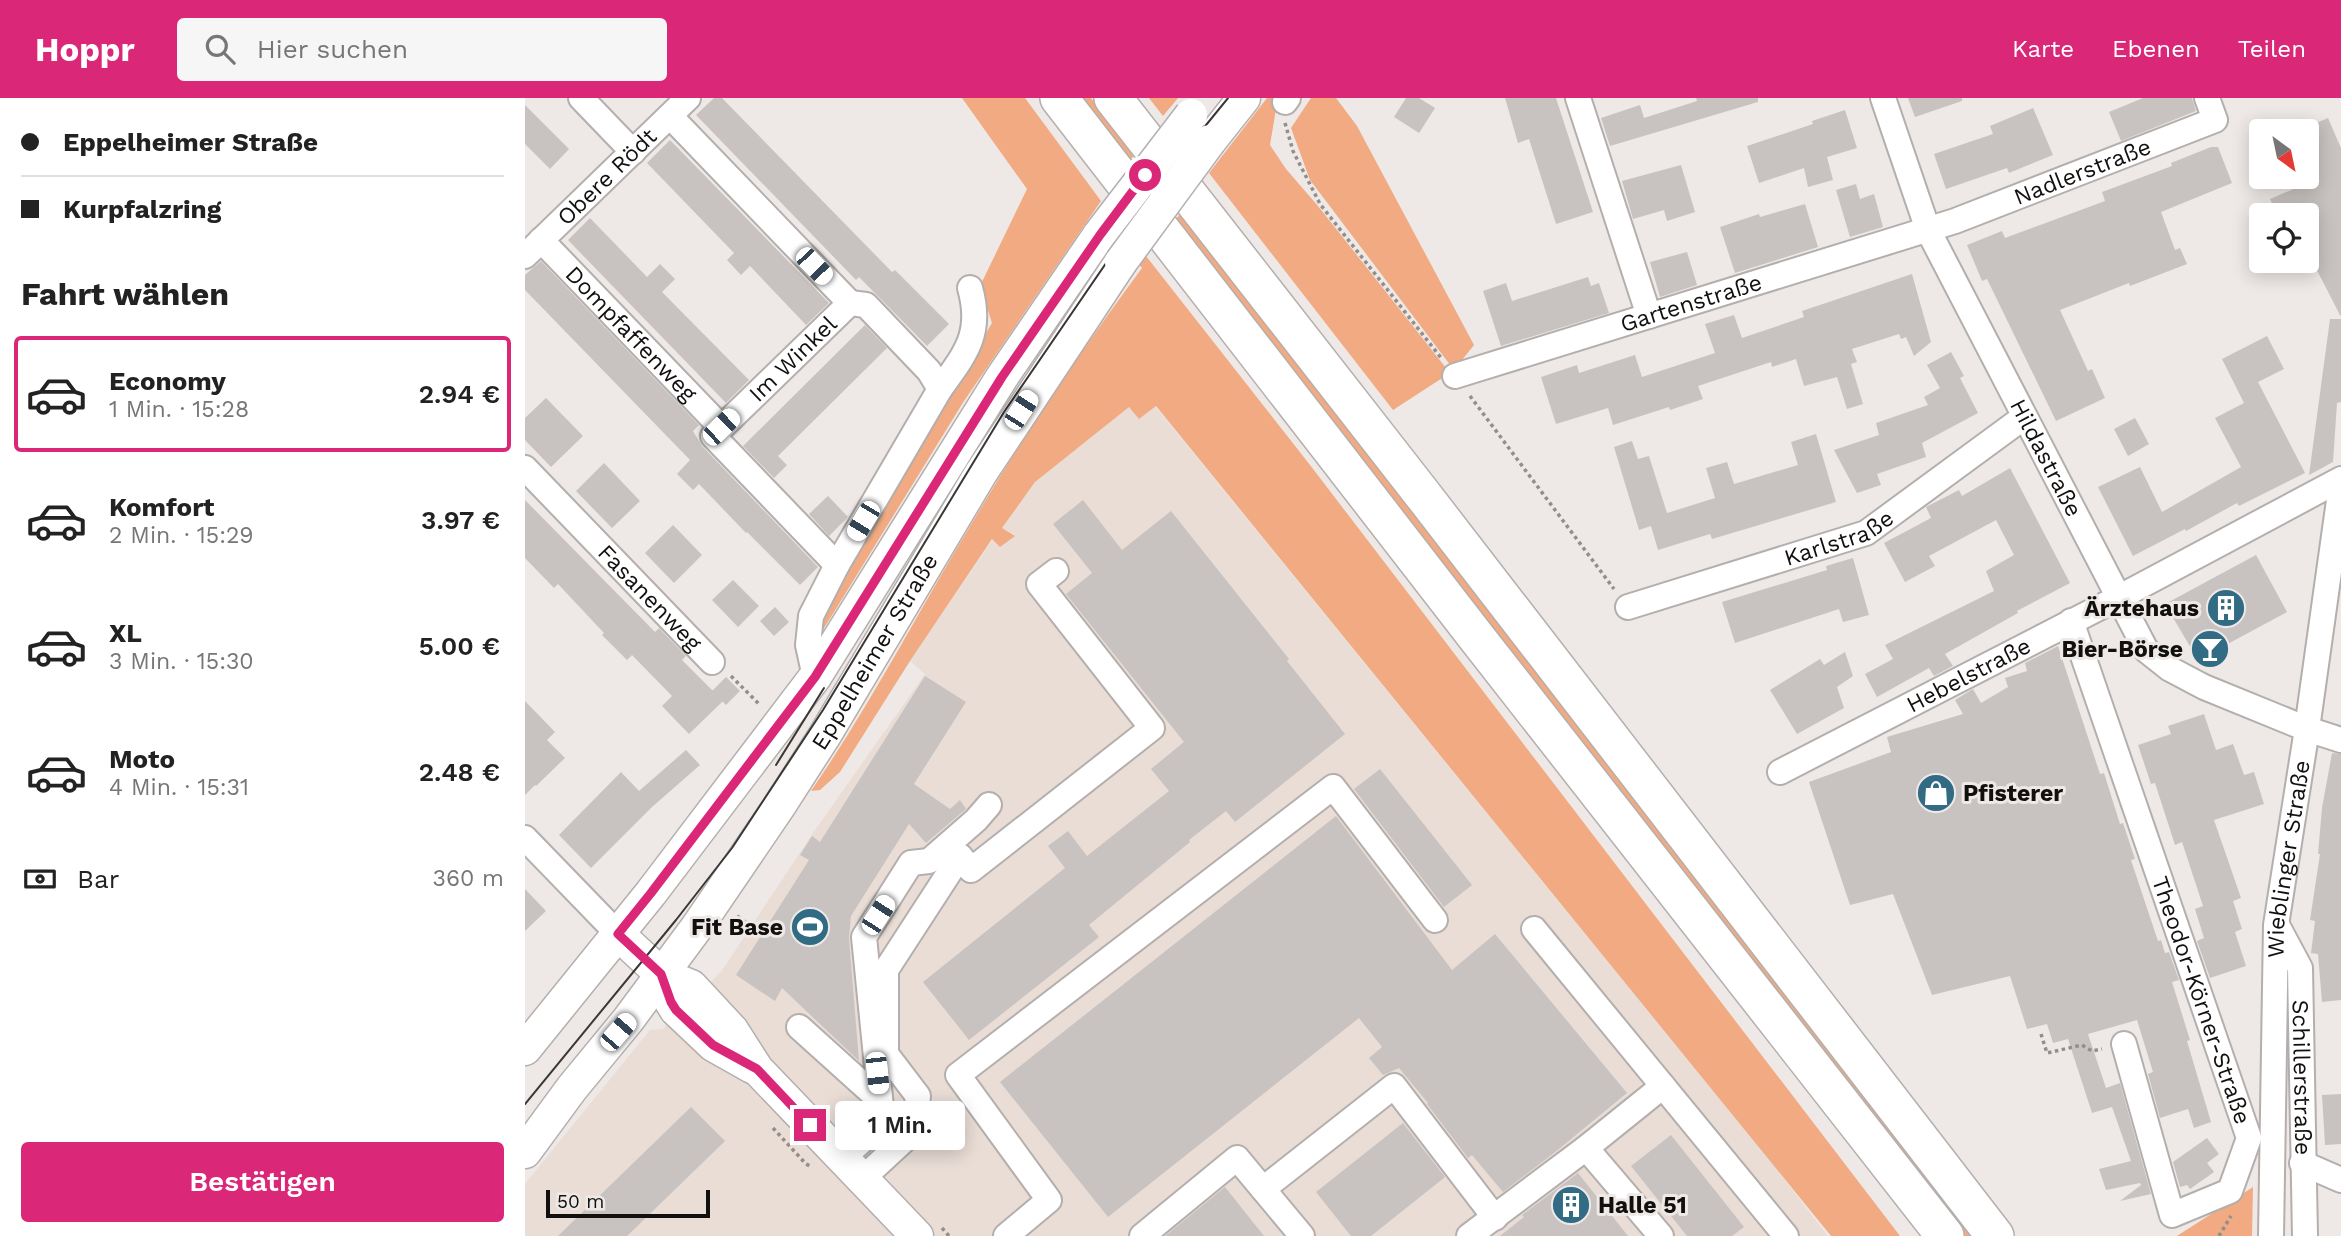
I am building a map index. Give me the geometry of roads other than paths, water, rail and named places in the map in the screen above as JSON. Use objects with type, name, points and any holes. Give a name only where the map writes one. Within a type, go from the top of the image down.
[{"type":"highway","points":[[1059,98],[1945,1236]]},
{"type":"highway","points":[[1113,98],[1995,1236]]},
{"type":"main road","name":"Eppelheimer Straße","points":[[525,1153],[572,1088],[628,1020],[715,901],[825,735],[981,473],[1121,262],[1244,98]]},
{"type":"main road","name":"Eppelheimer Straße","points":[[525,1049],[651,893],[815,677],[1002,377],[1100,235],[1197,107]]},
{"type":"main road","points":[[618,934],[661,974],[676,1010],[713,1045],[757,1069],[852,1169],[907,1233]]},
{"type":"street","points":[[581,98],[633,152]]},
{"type":"street","name":"Obere Rödt","points":[[533,248],[688,98]]},
{"type":"street","points":[[1578,98],[1649,316]]},
{"type":"street","name":"Hildastraße","points":[[1883,98],[1928,230],[2146,650],[2170,669],[2204,687],[2341,740]]},
{"type":"street","name":"Nadlerstraße","points":[[1928,230],[1966,217],[2211,109]]},
{"type":"street","points":[[670,116],[851,303]]},
{"type":"street","name":"Gartenstraße","points":[[1455,376],[1928,230]]},
{"type":"street","name":"Dompfaffenweg","points":[[533,248],[722,437]]},
{"type":"street","points":[[815,677],[809,645],[811,616],[935,381],[966,352],[975,328],[975,311],[970,288]]},
{"type":"street","name":"Im Winkel","points":[[722,437],[851,303],[866,305],[935,381]]},
{"type":"street","name":"Karlstraße","points":[[1628,607],[1865,533],[2024,417]]},
{"type":"street","points":[[722,437],[837,565]]},
{"type":"street","name":"Fasanenweg","points":[[525,468],[712,662]]},
{"type":"street","name":"Hebelstraße","points":[[1780,772],[2118,598],[2341,479]]},
{"type":"street","name":"Wieblinger Straße","points":[[2271,1236],[2276,925],[2341,486]]},
{"type":"street","points":[[852,1169],[914,1131],[918,1096],[886,1054],[886,970],[960,856],[971,870],[1152,728],[1039,584],[1056,571]]},
{"type":"street","name":"Theodor-Körner-Straße","points":[[2071,621],[2249,1138],[2230,1191],[2172,1215],[2124,1044]]},
{"type":"street","points":[[1006,1236],[1049,1200],[958,1075],[1333,787],[1435,920]]},
{"type":"street","points":[[852,1169],[878,1126],[881,1116],[864,937],[911,863],[929,861],[989,805]]},
{"type":"street","points":[[525,838],[618,934]]},
{"type":"street","name":"Schillerstraße","points":[[2276,925],[2300,968],[2305,1236]]},
{"type":"street","points":[[1534,929],[1663,1086],[1777,1233]]},
{"type":"street","points":[[799,1027],[880,1100]]},
{"type":"street","points":[[1263,1189],[1394,1086],[1496,1218]]},
{"type":"street","points":[[1469,1236],[1496,1218],[1663,1086]]},
{"type":"street","points":[[1586,1148],[1661,1236]]},
{"type":"street","points":[[1142,1236],[1237,1158],[1302,1236]]},
{"type":"street","points":[[2302,1163],[2341,1181]]},
{"type":"tram line","points":[[525,1104],[732,848],[823,710],[1004,412],[1113,253],[1228,98]]},
{"type":"tram line","points":[[776,765],[824,688]]},
{"type":"place","name":"Ärztehaus","points":[[2226,608]]},
{"type":"place","name":"Bier-Börse","points":[[2210,649]]},
{"type":"place","name":"Pfisterer","points":[[1936,793]]},
{"type":"place","name":"Fit Base","points":[[810,927]]},
{"type":"place","name":"Halle 51","points":[[1571,1205]]}]
